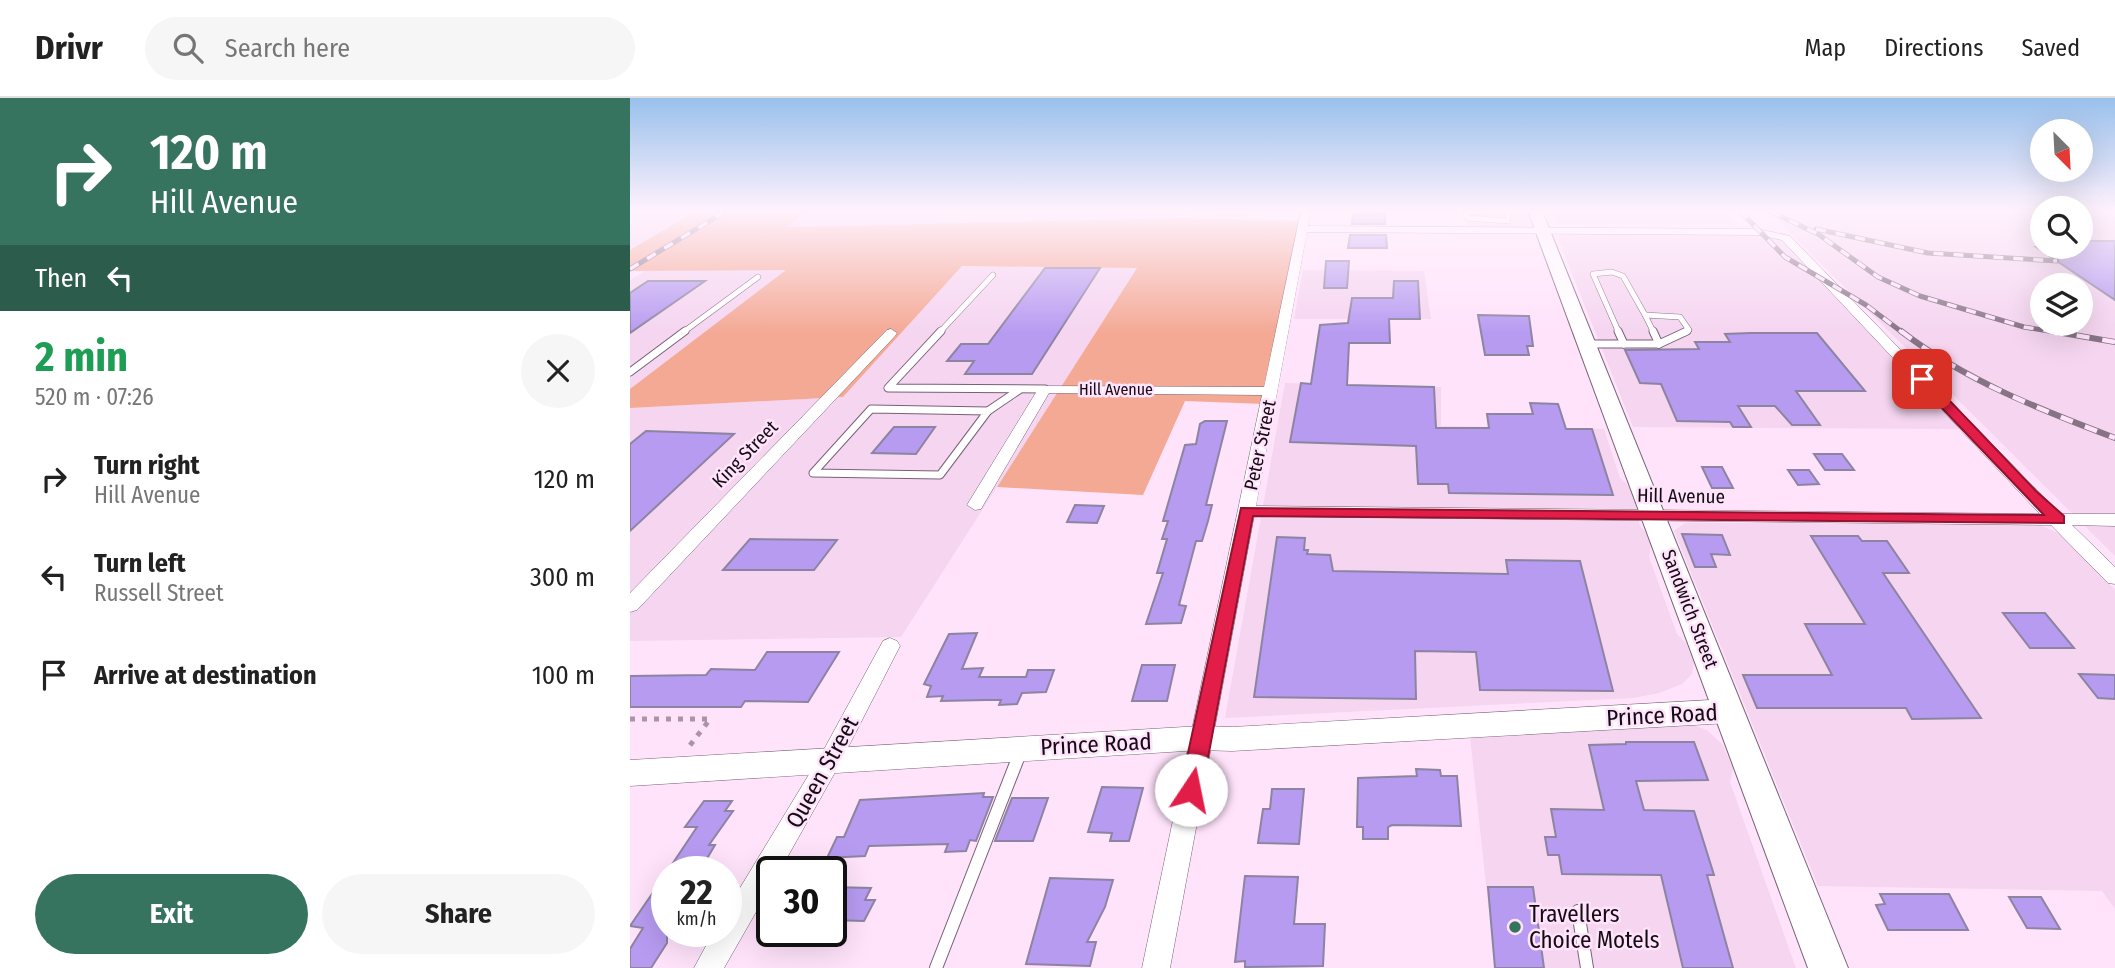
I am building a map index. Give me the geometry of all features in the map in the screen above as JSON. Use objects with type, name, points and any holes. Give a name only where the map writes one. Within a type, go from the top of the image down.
[{"type":"main road","name":"Sandwich Street","points":[[1551,252],[1828,968]]},
{"type":"street","name":"Peter Street","points":[[1156,968],[1297,252]]},
{"type":"street","points":[[1802,252],[2030,494],[2115,578]]},
{"type":"street","name":"King Street","points":[[630,605],[891,333]]},
{"type":"street","points":[[975,505],[1045,389]]},
{"type":"street","name":"Hill Avenue","points":[[1045,389],[1271,391]]},
{"type":"street","name":"Hill Avenue","points":[[1246,511],[2115,520]]},
{"type":"street","name":"Queen Street","points":[[708,968],[830,760],[890,646]]},
{"type":"street","name":"Prince Road","points":[[644,776],[830,760],[1022,748],[1729,711]]},
{"type":"lane","points":[[1624,344],[1593,274],[1612,272],[1623,276],[1659,344]]},
{"type":"lane","points":[[993,275],[888,388],[1045,389]]},
{"type":"lane","points":[[630,373],[758,278]]},
{"type":"lane","points":[[1587,344],[1659,344],[1683,338],[1689,330],[1680,317],[1645,314]]},
{"type":"lane","points":[[988,411],[871,409],[813,473],[940,475],[988,411],[1019,390]]},
{"type":"lane","points":[[936,968],[1022,748]]},
{"type":"lane","points":[[1578,911],[1587,968]]},
{"type":"path","points":[[630,719],[710,719],[644,776]]},
{"type":"shaded area","points":[[630,252],[1296,252],[1264,404],[1185,401],[1143,495],[997,487],[1137,268],[962,266],[843,397],[630,408],[630,389],[786,270],[630,271]]},
{"type":"shaded area","points":[[1563,252],[1795,252],[1960,429],[1633,427]]},
{"type":"shaded area","points":[[1809,252],[2030,252],[2030,259],[2093,259],[2093,252],[2115,252],[2115,556]]},
{"type":"shaded area","points":[[962,266],[1137,268],[901,637],[630,641],[630,408],[843,397]]},
{"type":"shaded area","points":[[788,269],[630,389],[630,280],[645,271]]},
{"type":"shaded area","points":[[1303,270],[1424,271],[1431,319],[1294,319]]},
{"type":"shaded area","points":[[1285,383],[1441,387],[1441,426],[1604,429],[1620,478],[1628,485],[1634,498],[1640,526],[1647,534],[1651,546],[1649,557],[1677,634],[1686,643],[1694,662],[1692,674],[1682,684],[1659,693],[1633,698],[1225,718]]},
{"type":"shaded area","points":[[1685,523],[2038,524],[2063,535],[2115,590],[2115,909],[2102,891],[1818,886],[1674,531]]},
{"type":"shaded area","points":[[1688,723],[1707,730],[1722,744],[1733,768],[1730,782],[1796,968],[1495,968],[1470,736]]},
{"type":"building","points":[[2093,252],[2115,252],[2115,300],[2093,285],[2093,273],[2075,273],[2054,259],[2093,259]]},
{"type":"building","points":[[1326,261],[1349,261],[1347,288],[1324,288]]},
{"type":"building","points":[[1045,268],[1100,268],[1032,374],[965,374],[974,361],[947,361],[961,344],[988,344]]},
{"type":"building","points":[[648,281],[705,281],[630,333],[630,293]]},
{"type":"building","points":[[1394,281],[1418,281],[1420,319],[1389,319],[1390,343],[1349,343],[1347,385],[1434,387],[1436,428],[1489,428],[1487,414],[1533,414],[1530,403],[1558,404],[1566,429],[1592,429],[1613,495],[1449,493],[1448,484],[1418,484],[1416,446],[1290,442],[1301,383],[1311,384],[1320,325],[1348,323],[1352,298],[1393,298]]},
{"type":"building","points":[[1478,315],[1529,316],[1533,346],[1527,346],[1529,355],[1485,355]]},
{"type":"building","points":[[1817,333],[1865,391],[1796,391],[1820,425],[1792,425],[1775,406],[1738,406],[1751,427],[1733,427],[1730,422],[1677,421],[1661,384],[1640,383],[1625,350],[1699,349],[1695,342],[1730,342],[1725,334]]},
{"type":"building","points":[[1205,421],[1227,421],[1206,505],[1212,505],[1208,521],[1202,541],[1196,541],[1179,605],[1186,606],[1181,623],[1146,624],[1163,573],[1157,573],[1167,539],[1162,539],[1168,521],[1163,521],[1185,445],[1196,444],[1200,424]]},
{"type":"building","points":[[894,427],[935,427],[916,454],[872,453]]},
{"type":"building","points":[[646,431],[734,434],[630,531],[630,444]]},
{"type":"building","points":[[1814,454],[1842,454],[1854,470],[1825,470]]},
{"type":"building","points":[[1702,467],[1722,467],[1733,488],[1712,488]]},
{"type":"building","points":[[1788,470],[1809,470],[1819,484],[1798,485]]},
{"type":"building","points":[[1075,505],[1104,506],[1097,523],[1067,522]]},
{"type":"building","points":[[1682,534],[1722,535],[1730,555],[1711,554],[1716,567],[1695,567]]},
{"type":"building","points":[[1811,536],[1858,536],[1862,541],[1887,541],[1909,573],[1883,573],[1981,718],[1912,719],[1906,708],[1757,708],[1743,675],[1832,675],[1805,624],[1865,624]]},
{"type":"building","points":[[1277,537],[1305,538],[1304,550],[1308,550],[1307,554],[1330,555],[1333,571],[1508,574],[1506,560],[1580,561],[1613,691],[1480,690],[1476,652],[1415,651],[1416,699],[1254,697]]},
{"type":"building","points":[[750,539],[837,540],[814,570],[723,570]]},
{"type":"building","points":[[2003,613],[2045,613],[2074,648],[2030,648]]},
{"type":"building","points":[[977,633],[962,669],[983,668],[979,677],[1026,677],[1028,670],[1054,670],[1046,692],[1022,693],[1017,704],[999,705],[1001,700],[941,701],[943,696],[927,697],[931,686],[924,684],[949,634]]},
{"type":"building","points":[[767,652],[839,652],[808,702],[745,701],[741,707],[630,707],[630,676],[706,675],[711,669],[755,670]]},
{"type":"building","points":[[1142,665],[1175,665],[1167,701],[1132,701]]},
{"type":"building","points":[[2079,674],[2115,675],[2115,699],[2098,698]]},
{"type":"building","points":[[1694,742],[1708,780],[1636,781],[1644,810],[1694,811],[1714,875],[1707,875],[1733,968],[1683,968],[1661,875],[1562,874],[1559,855],[1548,855],[1545,837],[1556,837],[1551,809],[1604,810],[1589,745]]},
{"type":"building","points":[[1416,769],[1440,770],[1441,776],[1457,776],[1461,826],[1392,825],[1388,827],[1388,839],[1363,839],[1363,827],[1357,827],[1358,778],[1417,776]]},
{"type":"building","points":[[1102,787],[1143,788],[1129,841],[1110,841],[1112,833],[1088,832]]},
{"type":"building","points":[[1272,789],[1304,789],[1299,844],[1258,843],[1263,809],[1270,809]]},
{"type":"building","points":[[984,793],[983,797],[993,797],[976,841],[970,840],[966,851],[945,852],[948,844],[869,846],[865,856],[828,856],[837,837],[844,837],[860,800]]},
{"type":"building","points":[[1012,798],[1048,798],[1033,841],[995,841]]},
{"type":"building","points":[[704,801],[732,801],[725,811],[733,811],[709,845],[715,845],[708,856],[678,856],[697,827],[685,827]]},
{"type":"building","points":[[1245,876],[1298,877],[1294,924],[1325,924],[1323,966],[1245,967],[1245,961],[1235,962]]},
{"type":"building","points":[[1050,878],[1113,880],[1105,907],[1087,942],[1096,942],[1090,966],[1026,964]]},
{"type":"building","points":[[847,887],[871,888],[865,900],[875,900],[864,921],[847,920]]},
{"type":"building","name":"Travellers Choice Motels","points":[[1488,887],[1533,887],[1544,968],[1495,968]]},
{"type":"building","points":[[1880,894],[1949,894],[1968,930],[1888,930],[1876,905],[1885,904]]},
{"type":"building","points":[[651,895],[651,947],[664,947],[651,968],[630,968],[630,949],[643,928],[630,926]]},
{"type":"building","points":[[2009,897],[2041,897],[2060,929],[2027,928]]},
{"type":"railway","points":[[630,269],[659,252]]},
{"type":"railway","points":[[1780,252],[1866,305],[1903,333]]},
{"type":"railway","points":[[1843,252],[1878,277],[1920,296],[2030,328]]},
{"type":"railway","points":[[1921,252],[2057,261]]},
{"type":"railway","points":[[1901,331],[1977,379],[2031,405],[2115,438]]},
{"type":"railway","points":[[2080,336],[2115,342]]},
{"type":"place","name":"Travellers Choice Motels","points":[[1515,927]]},
{"type":"route","points":[[1191,790],[1246,511],[2059,520],[2030,494],[1922,379]]}]
